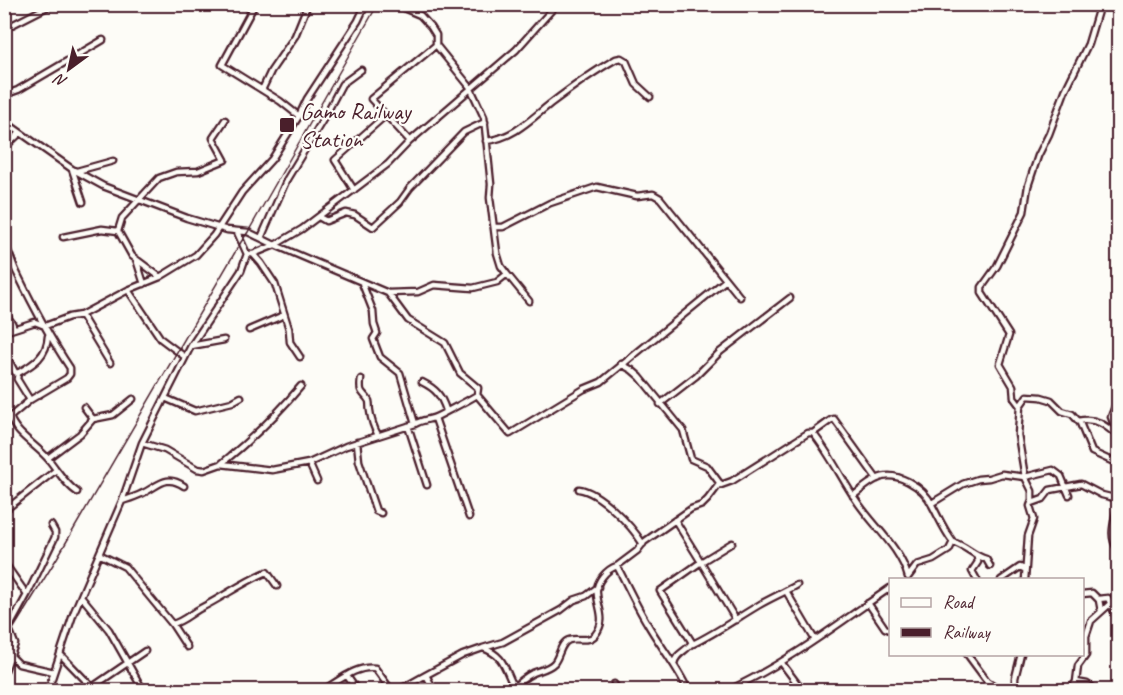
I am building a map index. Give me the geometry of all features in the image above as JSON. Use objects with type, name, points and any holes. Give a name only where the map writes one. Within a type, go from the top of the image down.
[{"type":"street","points":[[37,4],[39,11]]},
{"type":"street","points":[[4,29],[53,4]]},
{"type":"street","points":[[255,4],[222,65],[280,101],[299,116]]},
{"type":"street","points":[[299,4],[305,11]]},
{"type":"street","points":[[262,90],[271,70],[295,36],[308,4]]},
{"type":"street","points":[[4,332],[35,322],[45,326],[81,315],[128,290],[160,277],[196,255],[218,228],[242,192],[272,159],[307,99],[358,21],[366,4]]},
{"type":"street","points":[[394,4],[420,15],[436,35],[436,45],[470,87],[485,122],[491,184],[490,198],[501,266],[529,302]]},
{"type":"street","points":[[48,690],[81,596],[122,501],[142,443],[191,346],[250,254],[294,234],[388,164],[470,87],[516,50],[557,4]]},
{"type":"street","points":[[1020,406],[1014,398],[1013,386],[1000,364],[1009,335],[992,305],[982,293],[982,287],[997,266],[1024,212],[1028,186],[1038,156],[1065,91],[1088,44],[1100,4]]},
{"type":"street","points":[[4,95],[18,90],[103,40]]},
{"type":"street","points":[[410,141],[371,99],[436,45]]},
{"type":"street","points":[[486,141],[502,137],[525,126],[550,105],[616,59],[621,58],[626,61],[636,84],[650,97]]},
{"type":"street","points":[[261,238],[287,179],[342,84],[361,70]]},
{"type":"street","points":[[354,190],[335,160],[386,115]]},
{"type":"street","points":[[160,277],[132,256],[118,231],[122,218],[159,178],[176,172],[198,171],[225,160],[213,138],[225,120]]},
{"type":"street","points":[[4,121],[74,170],[103,186],[218,228],[249,232],[387,293],[418,292],[434,285],[473,288],[497,282],[507,274]]},
{"type":"street","points":[[319,217],[330,221],[346,213],[355,215],[373,227],[400,202],[410,188],[464,132],[485,122]]},
{"type":"street","points":[[4,148],[20,133]]},
{"type":"street","points":[[74,170],[113,161]]},
{"type":"street","points":[[74,170],[83,202]]},
{"type":"street","points":[[494,227],[503,227],[550,203],[597,187],[638,196],[653,194],[660,198],[740,297]]},
{"type":"street","points":[[63,237],[102,229],[118,231]]},
{"type":"street","points":[[237,232],[250,254],[275,284],[289,329],[290,342],[300,357]]},
{"type":"street","points":[[4,243],[48,336],[48,345],[43,356],[18,373],[17,379],[30,400]]},
{"type":"street","points":[[136,259],[144,284]]},
{"type":"street","points":[[387,293],[408,320],[445,343],[460,373],[478,388],[477,395],[510,434],[575,394],[601,382],[726,280]]},
{"type":"street","points":[[362,282],[373,311],[377,333],[373,339],[376,351],[400,373],[415,424]]},
{"type":"street","points":[[128,290],[161,339],[185,357]]},
{"type":"street","points":[[660,404],[696,376],[720,352],[790,298]]},
{"type":"street","points":[[4,312],[14,328]]},
{"type":"street","points":[[81,315],[110,363]]},
{"type":"street","points":[[249,330],[284,315]]},
{"type":"street","points":[[48,336],[70,368],[70,375],[30,400],[10,417],[23,435],[77,492]]},
{"type":"street","points":[[191,346],[225,340]]},
{"type":"street","points":[[4,351],[15,372],[18,373]]},
{"type":"street","points":[[621,364],[640,377],[683,430],[691,459],[707,466],[721,485],[732,481],[834,419],[877,478]]},
{"type":"street","points":[[361,379],[360,389],[370,403],[369,411],[378,435]]},
{"type":"street","points":[[422,382],[442,396],[446,410]]},
{"type":"street","points":[[142,443],[165,450],[197,469],[204,470],[220,464],[269,423],[301,386]]},
{"type":"street","points":[[220,464],[272,470],[309,463],[357,442],[415,424],[424,418],[435,418],[477,395]]},
{"type":"street","points":[[1025,578],[1028,536],[1034,519],[1030,506],[1032,491],[1025,477],[1018,435],[1020,406],[1027,396],[1051,400],[1062,411],[1071,414],[1078,421],[1092,452],[1119,464]]},
{"type":"street","points":[[165,398],[195,411],[232,402],[241,397]]},
{"type":"street","points":[[48,459],[80,434],[93,419],[113,415],[133,399]]},
{"type":"street","points":[[1119,399],[1116,402],[1112,419],[1119,435]]},
{"type":"street","points":[[84,406],[93,419]]},
{"type":"street","points":[[435,418],[469,517]]},
{"type":"street","points":[[1078,421],[1090,419],[1098,421],[1119,435]]},
{"type":"street","points":[[1098,421],[1112,419]]},
{"type":"street","points":[[408,426],[427,485]]},
{"type":"street","points":[[813,433],[825,448],[853,496],[888,539],[905,566],[907,578]]},
{"type":"street","points":[[357,442],[359,461],[376,511],[381,513]]},
{"type":"street","points":[[309,463],[317,481]]},
{"type":"street","points":[[4,511],[56,470]]},
{"type":"street","points":[[932,503],[963,484],[978,478],[989,478],[1002,474],[1025,477],[1053,470],[1061,476],[1069,495]]},
{"type":"street","points":[[853,496],[877,478],[899,477],[917,488],[932,503],[942,528],[953,542],[963,545],[977,557],[986,559],[990,566]]},
{"type":"street","points":[[122,501],[165,481],[177,481],[184,486]]},
{"type":"street","points":[[399,690],[469,653],[503,642],[561,610],[574,600],[586,596],[611,568],[617,566],[643,543],[675,520],[708,499],[720,483]]},
{"type":"street","points":[[1032,502],[1043,499],[1050,490],[1081,484],[1119,501],[1113,529],[1114,544],[1119,549]]},
{"type":"street","points":[[579,489],[595,494],[615,511],[643,543]]},
{"type":"street","points":[[675,520],[736,620]]},
{"type":"street","points":[[4,637],[27,596],[55,537],[51,525]]},
{"type":"street","points":[[907,578],[916,565],[933,560],[949,550],[953,542]]},
{"type":"street","points":[[692,642],[660,591],[732,543]]},
{"type":"street","points":[[99,554],[125,567],[172,624],[187,647]]},
{"type":"street","points":[[976,578],[972,571],[978,562],[977,557]]},
{"type":"street","points":[[4,562],[27,596]]},
{"type":"street","points":[[617,566],[647,624],[674,664],[688,690]]},
{"type":"street","points":[[1003,578],[1020,567],[1024,569]]},
{"type":"street","points":[[172,624],[212,604],[247,580],[267,572],[277,586]]},
{"type":"street","points":[[692,642],[693,644],[707,638],[797,585]]},
{"type":"street","points":[[483,648],[498,655],[502,660],[512,689],[553,663],[566,641],[588,639],[594,636],[599,628],[602,614],[596,593],[597,586]]},
{"type":"street","points":[[729,690],[781,663],[889,589]]},
{"type":"street","points":[[786,591],[815,640]]},
{"type":"street","points":[[1070,690],[1076,682],[1078,666],[1086,655],[1086,636],[1091,621],[1111,603],[1119,592]]},
{"type":"street","points":[[1084,594],[1092,593],[1098,599],[1101,611]]},
{"type":"street","points":[[81,596],[109,630],[143,690]]},
{"type":"street","points":[[1098,599],[1108,598],[1116,616],[1119,617]]},
{"type":"street","points":[[868,603],[885,628],[889,629]]},
{"type":"street","points":[[4,673],[12,657],[15,644],[9,628]]},
{"type":"street","points":[[674,664],[677,656],[690,647],[692,642]]},
{"type":"street","points":[[60,654],[90,689],[145,651]]},
{"type":"street","points":[[968,656],[987,681],[1000,690]]},
{"type":"street","points":[[1015,690],[1020,656]]},
{"type":"street","points":[[12,657],[20,663],[54,672]]},
{"type":"street","points":[[781,663],[802,690]]},
{"type":"street","points":[[323,690],[357,670],[368,667],[375,668],[391,690]]},
{"type":"street","points":[[426,675],[434,690]]},
{"type":"street","points":[[347,676],[357,690]]},
{"type":"street","points":[[1076,682],[1087,684],[1095,689]]},
{"type":"street","points":[[614,684],[618,690]]},
{"type":"railway","points":[[4,644],[248,232],[378,4]]},
{"type":"place","name":"Gamo Railway Station","points":[[287,125]]}]
